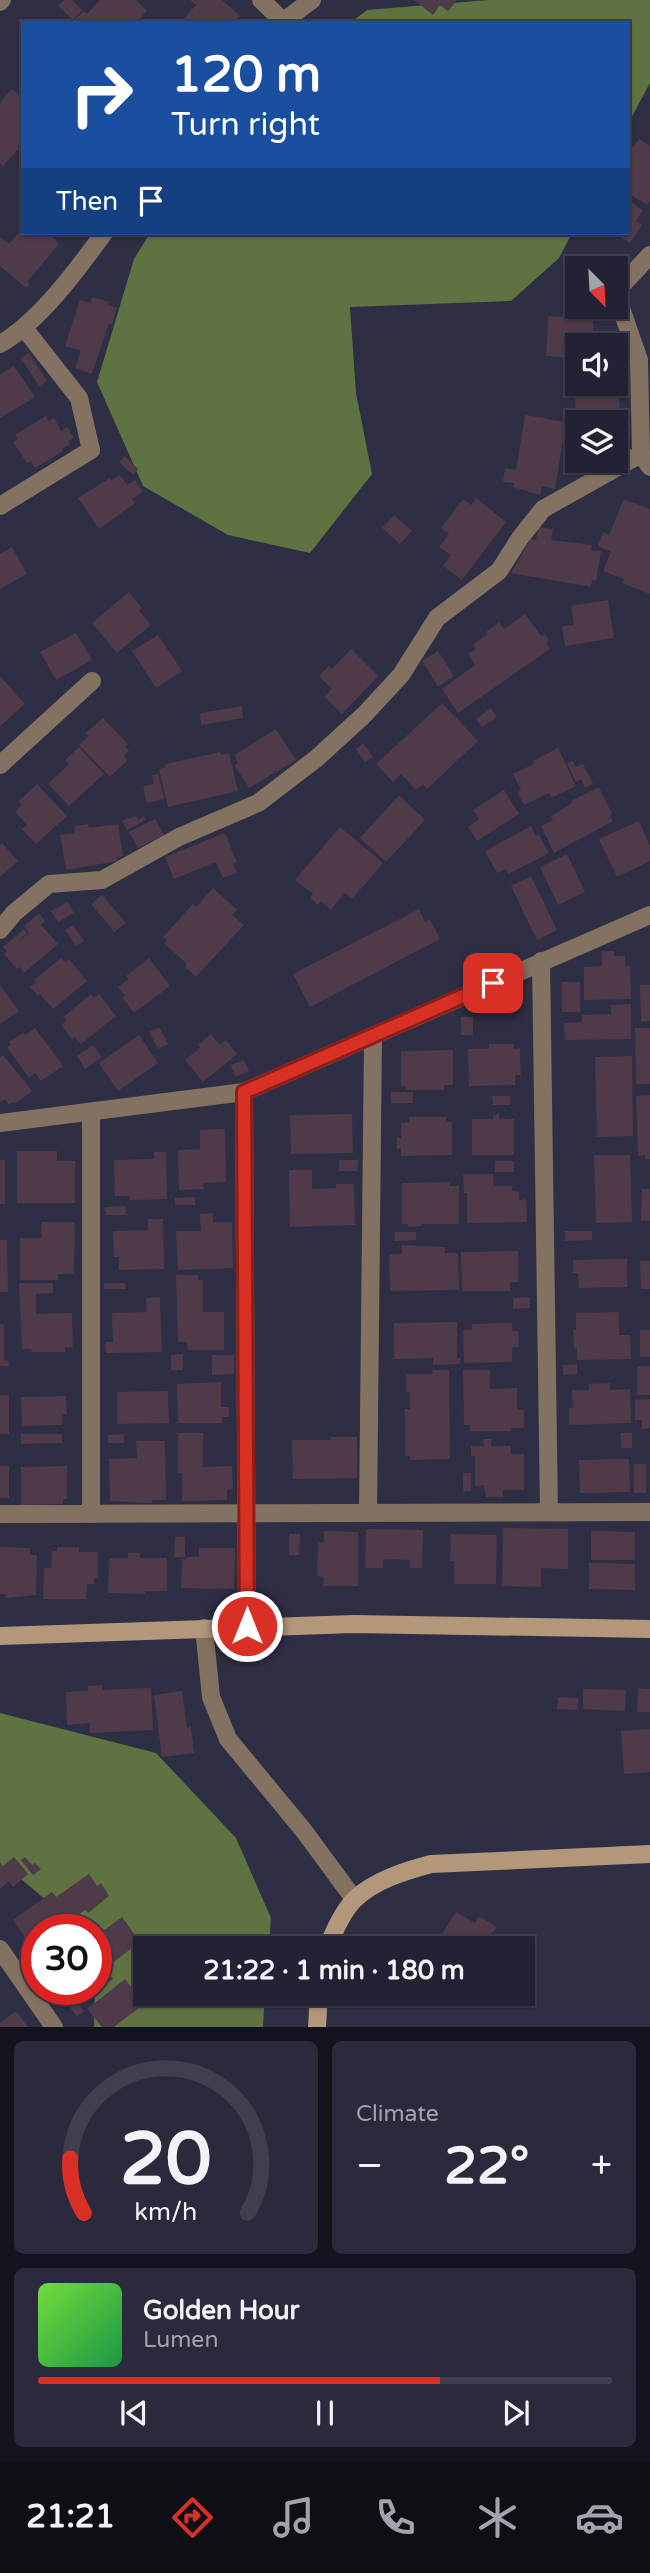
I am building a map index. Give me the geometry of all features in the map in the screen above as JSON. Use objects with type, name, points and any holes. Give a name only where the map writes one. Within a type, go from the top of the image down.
[{"type":"street","points":[[261,0],[281,21]]},
{"type":"street","points":[[283,21],[312,0]]},
{"type":"street","points":[[0,345],[24,328],[78,268],[103,235]]},
{"type":"street","points":[[0,930],[14,913],[49,884],[102,880],[179,837],[258,803],[317,758],[364,715],[401,675],[437,618],[499,571],[542,509],[645,460],[639,360],[621,308],[620,287],[650,255]]},
{"type":"street","points":[[0,506],[91,450],[79,398],[24,328]]},
{"type":"street","points":[[0,765],[92,681]]},
{"type":"street","points":[[0,1123],[244,1092],[650,915]]},
{"type":"street","points":[[541,961],[549,1512]]},
{"type":"street","points":[[368,1513],[373,1038]]},
{"type":"street","points":[[244,1092],[247,1626]]},
{"type":"street","points":[[91,1113],[91,1514]]},
{"type":"street","points":[[0,1514],[650,1512]]},
{"type":"street","points":[[0,1636],[354,1624],[650,1629]]},
{"type":"street","points":[[204,1628],[211,1697],[228,1739],[304,1831],[354,1899]]},
{"type":"street","points":[[333,1936],[354,1899],[387,1879],[431,1864],[650,1854]]},
{"type":"street","points":[[0,1950],[54,2027]]},
{"type":"street","points":[[317,2027],[318,2006]]},
{"type":"green space","points":[[488,0],[650,0],[650,83],[630,120],[630,21],[353,21],[367,10]]},
{"type":"green space","points":[[149,235],[571,235],[559,258],[511,301],[350,307],[356,393],[372,474],[310,553],[228,535],[143,486],[97,382],[134,259]]},
{"type":"green space","points":[[0,1713],[156,1753],[236,1838],[271,1918],[270,1936],[133,1936],[133,2006],[264,2006],[263,2027],[94,2027],[94,2005],[112,2005],[112,1914],[63,1914],[22,1880],[0,1882]]},
{"type":"building","points":[[64,0],[72,0],[82,10],[73,20],[58,6]]},
{"type":"building","points":[[100,0],[136,0],[147,11],[138,21],[75,19],[84,11],[87,14]]},
{"type":"building","points":[[190,0],[222,0],[240,16],[236,21],[182,21],[196,5]]},
{"type":"building","points":[[414,0],[457,0],[448,11],[440,5],[433,15]]},
{"type":"building","points":[[12,89],[21,97],[21,142],[3,166],[0,163],[0,102]]},
{"type":"building","points":[[639,139],[650,146],[650,201],[647,205],[630,194],[630,151]]},
{"type":"building","points":[[630,201],[643,210],[636,221],[642,225],[630,243],[617,235],[630,235]]},
{"type":"building","points":[[21,230],[21,235],[52,235],[59,244],[27,282],[30,284],[26,288],[0,266],[0,237],[9,244]]},
{"type":"building","points":[[92,297],[109,302],[108,305],[117,308],[112,325],[109,323],[92,374],[75,368],[81,351],[65,346],[80,300],[90,303]]},
{"type":"building","points":[[548,316],[593,319],[593,333],[565,333],[565,357],[546,356]]},
{"type":"building","points":[[29,353],[47,381],[39,386],[21,358]]},
{"type":"building","points":[[14,366],[35,397],[0,418],[0,374]]},
{"type":"building","points":[[575,396],[619,396],[619,410],[576,410]]},
{"type":"building","points":[[525,415],[565,422],[555,489],[542,486],[540,495],[513,487],[514,483],[503,482],[505,468],[516,470]]},
{"type":"building","points":[[46,416],[48,421],[54,418],[61,431],[67,427],[74,438],[68,441],[70,444],[62,449],[63,451],[35,468],[31,461],[27,463],[13,442],[18,439],[15,435]]},
{"type":"building","points":[[125,456],[138,469],[133,475],[119,462]]},
{"type":"building","points":[[120,475],[127,485],[135,480],[143,492],[132,499],[135,503],[99,529],[78,498],[110,478],[111,480]]},
{"type":"building","points":[[476,498],[506,522],[462,580],[443,566],[451,555],[439,547],[449,534],[441,528],[463,499],[471,505]]},
{"type":"building","points":[[624,499],[650,509],[650,594],[622,583],[624,579],[603,571],[611,552],[598,546],[603,532],[609,535]]},
{"type":"building","points":[[394,515],[412,531],[400,544],[382,528]]},
{"type":"building","points":[[538,527],[553,529],[551,540],[592,545],[591,550],[601,551],[596,581],[592,580],[591,587],[511,573],[531,539],[536,540]]},
{"type":"building","points":[[12,547],[27,574],[0,589],[0,554]]},
{"type":"building","points":[[129,592],[142,608],[139,611],[151,625],[117,653],[92,623]]},
{"type":"building","points":[[608,600],[614,638],[565,646],[562,626],[574,625],[571,606]]},
{"type":"building","points":[[525,614],[542,637],[545,634],[550,649],[458,713],[442,689],[475,665],[468,654],[476,649],[473,644],[488,634],[486,632],[499,622],[504,629]]},
{"type":"building","points":[[76,633],[92,660],[56,680],[40,652]]},
{"type":"building","points":[[158,635],[182,671],[156,688],[132,651]]},
{"type":"building","points":[[351,649],[378,676],[342,714],[324,697],[332,689],[319,676],[329,666],[332,669]]},
{"type":"building","points":[[438,651],[454,676],[438,687],[422,661]]},
{"type":"building","points":[[0,676],[25,704],[0,726]]},
{"type":"building","points":[[442,703],[478,741],[427,789],[423,784],[416,790],[401,774],[393,782],[376,764]]},
{"type":"building","points":[[242,706],[243,718],[201,725],[200,713]]},
{"type":"building","points":[[491,708],[497,717],[482,727],[476,719]]},
{"type":"building","points":[[103,718],[128,744],[125,747],[129,751],[124,756],[127,761],[110,777],[79,745],[89,736],[86,733]]},
{"type":"building","points":[[276,729],[296,760],[249,788],[235,766],[238,763],[234,755]]},
{"type":"building","points":[[363,743],[373,757],[365,762],[356,749]]},
{"type":"building","points":[[79,747],[104,774],[69,806],[48,784],[69,764],[65,760]]},
{"type":"building","points":[[558,748],[576,786],[551,798],[549,793],[524,805],[517,792],[521,790],[513,774]]},
{"type":"building","points":[[220,752],[221,755],[229,753],[238,791],[168,807],[159,769],[166,767],[165,764]]},
{"type":"building","points":[[573,761],[576,767],[583,764],[593,784],[585,788],[581,779],[576,782],[567,763]]},
{"type":"building","points":[[158,774],[164,799],[147,803],[143,786],[154,784],[152,775]]},
{"type":"building","points":[[37,784],[67,816],[36,844],[22,829],[27,825],[15,812],[22,805],[19,801]]},
{"type":"building","points":[[599,787],[613,821],[554,853],[541,826],[553,820],[551,816],[572,803],[571,801]]},
{"type":"building","points":[[504,790],[519,814],[477,841],[468,827],[479,819],[473,810]]},
{"type":"building","points":[[399,795],[425,820],[386,862],[360,838]]},
{"type":"building","points":[[136,816],[138,820],[144,816],[146,820],[127,830],[122,821]]},
{"type":"building","points":[[155,819],[164,835],[138,848],[129,832]]},
{"type":"building","points":[[639,821],[650,846],[650,861],[617,877],[599,839]]},
{"type":"building","points":[[88,824],[89,828],[118,824],[123,856],[117,857],[118,861],[66,870],[60,835],[75,833],[74,826]]},
{"type":"building","points":[[531,826],[536,836],[539,834],[548,852],[546,855],[508,874],[506,869],[497,873],[485,851]]},
{"type":"building","points":[[340,827],[383,863],[352,899],[345,893],[331,910],[321,901],[318,905],[310,898],[313,894],[295,880]]},
{"type":"building","points":[[225,833],[237,863],[233,864],[237,873],[223,878],[216,862],[174,879],[165,857]]},
{"type":"building","points":[[2,843],[18,861],[0,877],[0,845]]},
{"type":"building","points":[[567,854],[585,892],[558,905],[540,867]]},
{"type":"building","points":[[531,876],[557,930],[537,940],[511,886]]},
{"type":"building","points":[[213,888],[237,910],[232,915],[244,925],[196,977],[185,967],[187,964],[164,943],[167,940],[163,937],[193,904],[196,907]]},
{"type":"building","points":[[102,895],[126,923],[114,932],[91,904]]},
{"type":"building","points":[[68,902],[74,913],[58,922],[51,911]]},
{"type":"building","points":[[419,909],[425,922],[430,919],[440,939],[310,1007],[293,974]]},
{"type":"building","points":[[39,913],[45,921],[41,925],[58,944],[24,973],[4,954],[7,951],[3,947],[24,929],[27,933],[16,944],[29,933],[24,926]]},
{"type":"building","points":[[73,925],[84,941],[76,946],[65,930]]},
{"type":"building","points":[[602,951],[614,951],[614,956],[625,956],[625,966],[630,966],[631,999],[584,1000],[584,967],[602,966]]},
{"type":"building","points":[[61,958],[65,962],[69,959],[87,981],[53,1009],[30,987],[36,982],[34,980]]},
{"type":"building","points":[[149,958],[170,986],[134,1013],[118,987],[129,979],[126,976]]},
{"type":"building","points":[[562,982],[580,982],[580,1012],[562,1012]]},
{"type":"building","points":[[0,985],[19,1011],[0,1024]]},
{"type":"building","points":[[640,985],[650,985],[650,1021],[641,1022]]},
{"type":"building","points":[[91,994],[94,998],[99,994],[116,1016],[81,1044],[75,1037],[72,1039],[61,1025],[67,1020],[63,1017]]},
{"type":"building","points":[[631,1004],[631,1039],[565,1040],[564,1023],[582,1022],[582,1015],[611,1014],[611,1005]]},
{"type":"building","points":[[461,1017],[473,1017],[473,1035],[461,1035]]},
{"type":"building","points":[[159,1027],[168,1044],[158,1049],[149,1032]]},
{"type":"building","points":[[35,1028],[63,1066],[41,1081],[35,1073],[29,1078],[7,1047],[11,1044],[9,1042]]},
{"type":"building","points":[[635,1028],[650,1028],[650,1084],[636,1084]]},
{"type":"building","points":[[211,1034],[220,1045],[226,1040],[237,1054],[203,1082],[185,1060],[200,1048],[198,1045]]},
{"type":"building","points":[[139,1035],[158,1063],[118,1091],[99,1063]]},
{"type":"building","points":[[489,1044],[514,1044],[514,1049],[520,1048],[521,1075],[515,1075],[515,1085],[469,1086],[468,1049],[489,1049]]},
{"type":"building","points":[[93,1045],[102,1057],[85,1069],[77,1056]]},
{"type":"building","points":[[453,1050],[453,1085],[444,1085],[444,1090],[406,1090],[406,1086],[401,1086],[401,1051]]},
{"type":"building","points":[[3,1055],[32,1091],[15,1104],[13,1102],[9,1105],[5,1099],[0,1102],[0,1057]]},
{"type":"building","points":[[632,1056],[633,1136],[597,1137],[595,1057]]},
{"type":"building","points":[[244,1060],[249,1071],[235,1077],[231,1065]]},
{"type":"building","points":[[391,1092],[413,1092],[413,1103],[391,1103]]},
{"type":"building","points":[[650,1095],[650,1159],[645,1159],[645,1155],[638,1156],[636,1096]]},
{"type":"building","points":[[492,1096],[510,1096],[510,1105],[493,1105]]},
{"type":"building","points":[[352,1114],[353,1153],[291,1154],[290,1115]]},
{"type":"building","points":[[499,1114],[499,1119],[514,1119],[514,1155],[472,1155],[472,1119],[493,1119],[493,1115]]},
{"type":"building","points":[[409,1117],[446,1117],[446,1122],[452,1122],[452,1155],[401,1156],[401,1148],[397,1149],[397,1138],[401,1138],[401,1123],[409,1122]]},
{"type":"building","points":[[225,1129],[226,1182],[203,1183],[204,1189],[179,1190],[178,1150],[200,1149],[200,1130]]},
{"type":"building","points":[[17,1151],[57,1151],[57,1161],[75,1161],[75,1203],[17,1203]]},
{"type":"building","points":[[154,1152],[166,1152],[167,1199],[130,1200],[130,1196],[115,1196],[114,1160],[154,1159]]},
{"type":"building","points":[[594,1155],[630,1155],[632,1222],[596,1223]]},
{"type":"building","points":[[0,1160],[5,1160],[5,1204],[0,1204]]},
{"type":"building","points":[[339,1160],[358,1160],[357,1171],[339,1171]]},
{"type":"building","points":[[495,1161],[514,1161],[514,1172],[495,1172]]},
{"type":"building","points":[[289,1170],[312,1170],[312,1189],[336,1188],[336,1184],[354,1184],[355,1225],[290,1227]]},
{"type":"building","points":[[463,1174],[493,1174],[494,1186],[512,1186],[512,1191],[519,1192],[519,1200],[526,1199],[527,1222],[467,1223],[467,1193],[464,1193]]},
{"type":"building","points":[[450,1182],[449,1186],[459,1186],[459,1224],[421,1224],[422,1226],[408,1227],[408,1224],[402,1224],[402,1183]]},
{"type":"building","points":[[642,1189],[650,1189],[650,1221],[641,1221]]},
{"type":"building","points":[[195,1197],[195,1205],[175,1205],[175,1198]]},
{"type":"building","points":[[126,1206],[126,1215],[106,1215],[105,1207]]},
{"type":"building","points":[[213,1213],[213,1222],[232,1222],[233,1268],[178,1270],[176,1231],[201,1231],[200,1214]]},
{"type":"building","points":[[148,1219],[163,1219],[164,1269],[119,1270],[119,1257],[114,1257],[113,1231],[148,1230]]},
{"type":"building","points":[[41,1222],[75,1222],[74,1274],[58,1274],[58,1280],[20,1280],[20,1238],[42,1238]]},
{"type":"building","points":[[565,1231],[592,1231],[592,1240],[565,1241]]},
{"type":"building","points":[[395,1232],[416,1232],[416,1240],[394,1241]]},
{"type":"building","points":[[0,1240],[7,1240],[8,1292],[0,1292]]},
{"type":"building","points":[[402,1245],[445,1247],[445,1253],[458,1253],[459,1290],[390,1291],[389,1254],[402,1254]]},
{"type":"building","points":[[518,1251],[518,1282],[510,1282],[510,1291],[462,1291],[461,1252]]},
{"type":"building","points":[[627,1259],[627,1287],[579,1288],[578,1273],[573,1273],[573,1260]]},
{"type":"building","points":[[640,1261],[650,1261],[650,1289],[641,1289]]},
{"type":"building","points":[[176,1275],[198,1275],[198,1280],[203,1280],[203,1312],[224,1312],[224,1350],[188,1350],[187,1342],[178,1342]]},
{"type":"building","points":[[19,1283],[53,1283],[53,1293],[36,1294],[36,1314],[72,1313],[73,1347],[65,1347],[65,1352],[32,1352],[31,1349],[22,1349]]},
{"type":"building","points":[[104,1283],[125,1283],[126,1289],[104,1289]]},
{"type":"building","points":[[160,1297],[162,1352],[106,1353],[105,1342],[113,1342],[112,1313],[147,1312],[146,1298]]},
{"type":"building","points":[[530,1297],[530,1308],[513,1309],[513,1298]]},
{"type":"building","points":[[619,1312],[619,1335],[630,1335],[631,1359],[577,1360],[573,1330],[576,1330],[576,1313]]},
{"type":"building","points":[[457,1322],[457,1358],[460,1358],[460,1364],[433,1365],[433,1358],[394,1359],[394,1323]]},
{"type":"building","points":[[512,1323],[512,1331],[518,1331],[519,1347],[512,1347],[512,1362],[464,1363],[463,1330],[472,1330],[472,1324]]},
{"type":"building","points":[[0,1324],[4,1324],[4,1361],[8,1360],[9,1366],[0,1366]]},
{"type":"building","points":[[640,1330],[650,1330],[650,1357],[640,1357]]},
{"type":"building","points":[[183,1354],[183,1370],[171,1370],[171,1355]]},
{"type":"building","points":[[212,1355],[234,1355],[234,1374],[212,1375]]},
{"type":"building","points":[[577,1364],[577,1374],[563,1375],[563,1365]]},
{"type":"building","points":[[637,1366],[650,1366],[650,1395],[637,1395]]},
{"type":"building","points":[[432,1370],[449,1370],[450,1459],[410,1460],[410,1456],[405,1456],[405,1409],[410,1409],[406,1374],[433,1374]]},
{"type":"building","points":[[463,1370],[490,1370],[490,1389],[517,1388],[517,1410],[524,1410],[524,1428],[511,1428],[511,1431],[470,1431],[470,1425],[464,1425]]},
{"type":"building","points":[[221,1382],[221,1407],[229,1407],[229,1417],[222,1417],[222,1423],[178,1423],[177,1384]]},
{"type":"building","points":[[610,1383],[610,1390],[630,1389],[631,1423],[569,1425],[569,1408],[573,1408],[572,1390],[589,1390],[589,1384]]},
{"type":"building","points":[[168,1391],[169,1423],[117,1424],[117,1392]]},
{"type":"building","points":[[0,1395],[9,1395],[9,1434],[0,1434]]},
{"type":"building","points":[[66,1396],[67,1414],[62,1414],[62,1425],[22,1426],[21,1397]]},
{"type":"building","points":[[650,1399],[650,1428],[642,1429],[642,1420],[635,1420],[635,1400]]},
{"type":"building","points":[[178,1433],[203,1433],[203,1467],[232,1466],[233,1489],[227,1490],[227,1500],[182,1501],[182,1473],[178,1473]]},
{"type":"building","points":[[621,1433],[632,1433],[632,1448],[621,1448]]},
{"type":"building","points":[[21,1434],[62,1434],[62,1443],[21,1444]]},
{"type":"building","points":[[124,1434],[124,1443],[108,1443],[108,1435]]},
{"type":"building","points":[[331,1437],[357,1437],[357,1478],[293,1479],[292,1440],[331,1440]]},
{"type":"building","points":[[483,1439],[491,1439],[491,1446],[511,1446],[511,1454],[524,1454],[524,1490],[503,1490],[503,1497],[486,1497],[484,1485],[475,1486],[475,1456],[471,1456],[471,1446],[484,1446]]},
{"type":"building","points":[[136,1441],[165,1441],[166,1500],[152,1500],[152,1503],[110,1501],[109,1459],[137,1458]]},
{"type":"building","points":[[629,1459],[630,1492],[580,1493],[579,1460]]},
{"type":"building","points":[[634,1464],[646,1464],[646,1493],[634,1493]]},
{"type":"building","points":[[0,1466],[9,1466],[9,1498],[0,1498]]},
{"type":"building","points":[[67,1466],[67,1499],[63,1499],[63,1504],[21,1505],[21,1467]]},
{"type":"building","points":[[463,1473],[471,1473],[471,1491],[463,1491]]},
{"type":"building","points":[[503,1528],[568,1529],[568,1569],[541,1568],[541,1587],[502,1586]]},
{"type":"building","points":[[366,1529],[423,1530],[422,1568],[410,1568],[410,1560],[383,1559],[383,1568],[365,1568]]},
{"type":"building","points":[[324,1531],[358,1532],[358,1586],[323,1586],[324,1577],[317,1576],[318,1542],[324,1542]]},
{"type":"building","points":[[591,1531],[635,1532],[635,1560],[591,1560]]},
{"type":"building","points":[[289,1534],[300,1534],[299,1555],[289,1555]]},
{"type":"building","points":[[451,1534],[497,1535],[496,1584],[454,1584],[454,1561],[450,1561]]},
{"type":"building","points":[[175,1537],[185,1537],[185,1557],[174,1557]]},
{"type":"building","points":[[0,1547],[30,1548],[30,1555],[37,1555],[36,1595],[6,1598],[5,1594],[0,1594]]},
{"type":"building","points":[[57,1547],[79,1547],[79,1552],[98,1552],[98,1578],[94,1578],[94,1584],[87,1584],[86,1599],[43,1599],[44,1568],[51,1568],[52,1551],[57,1551]]},
{"type":"building","points":[[199,1548],[235,1548],[234,1589],[181,1588],[182,1559],[199,1557]]},
{"type":"building","points":[[128,1553],[140,1553],[140,1558],[167,1558],[167,1591],[145,1591],[145,1594],[108,1593],[109,1558],[128,1558]]},
{"type":"building","points":[[589,1563],[635,1564],[635,1590],[589,1589]]},
{"type":"building","points":[[102,1685],[103,1690],[151,1688],[153,1730],[90,1733],[90,1723],[67,1725],[66,1692],[88,1691],[88,1686]]},
{"type":"building","points":[[638,1688],[650,1689],[650,1712],[637,1712]]},
{"type":"building","points":[[583,1689],[626,1690],[625,1711],[583,1709]]},
{"type":"building","points":[[182,1691],[187,1728],[191,1727],[194,1753],[162,1757],[154,1695]]},
{"type":"building","points":[[558,1697],[578,1698],[577,1710],[557,1709]]},
{"type":"building","points":[[650,1729],[650,1772],[624,1774],[621,1731]]},
{"type":"building","points":[[14,1857],[28,1874],[13,1887],[9,1881],[0,1889],[0,1862],[3,1866]]},
{"type":"building","points":[[25,1857],[32,1865],[35,1863],[41,1869],[33,1875],[21,1860]]},
{"type":"building","points":[[89,1874],[97,1886],[101,1883],[109,1896],[88,1913],[85,1910],[80,1914],[21,1914],[52,1892],[56,1897]]},
{"type":"building","points":[[456,1912],[475,1923],[479,1916],[497,1927],[490,1936],[441,1936]]},
{"type":"building","points":[[21,1914],[21,1931],[13,1920]]},
{"type":"building","points":[[122,1917],[136,1936],[133,1936],[133,1947],[112,1963],[112,1924]]},
{"type":"building","points":[[125,1979],[133,1990],[133,2006],[141,2006],[114,2027],[102,2027],[87,2009],[92,2005],[112,2005],[112,1989]]},
{"type":"building","points":[[68,2005],[79,2005],[84,2011],[77,2017]]},
{"type":"building","points":[[16,2011],[28,2027],[0,2027],[0,2023]]},
{"type":"route","points":[[247,1626],[244,1092],[373,1038],[493,983]]}]
